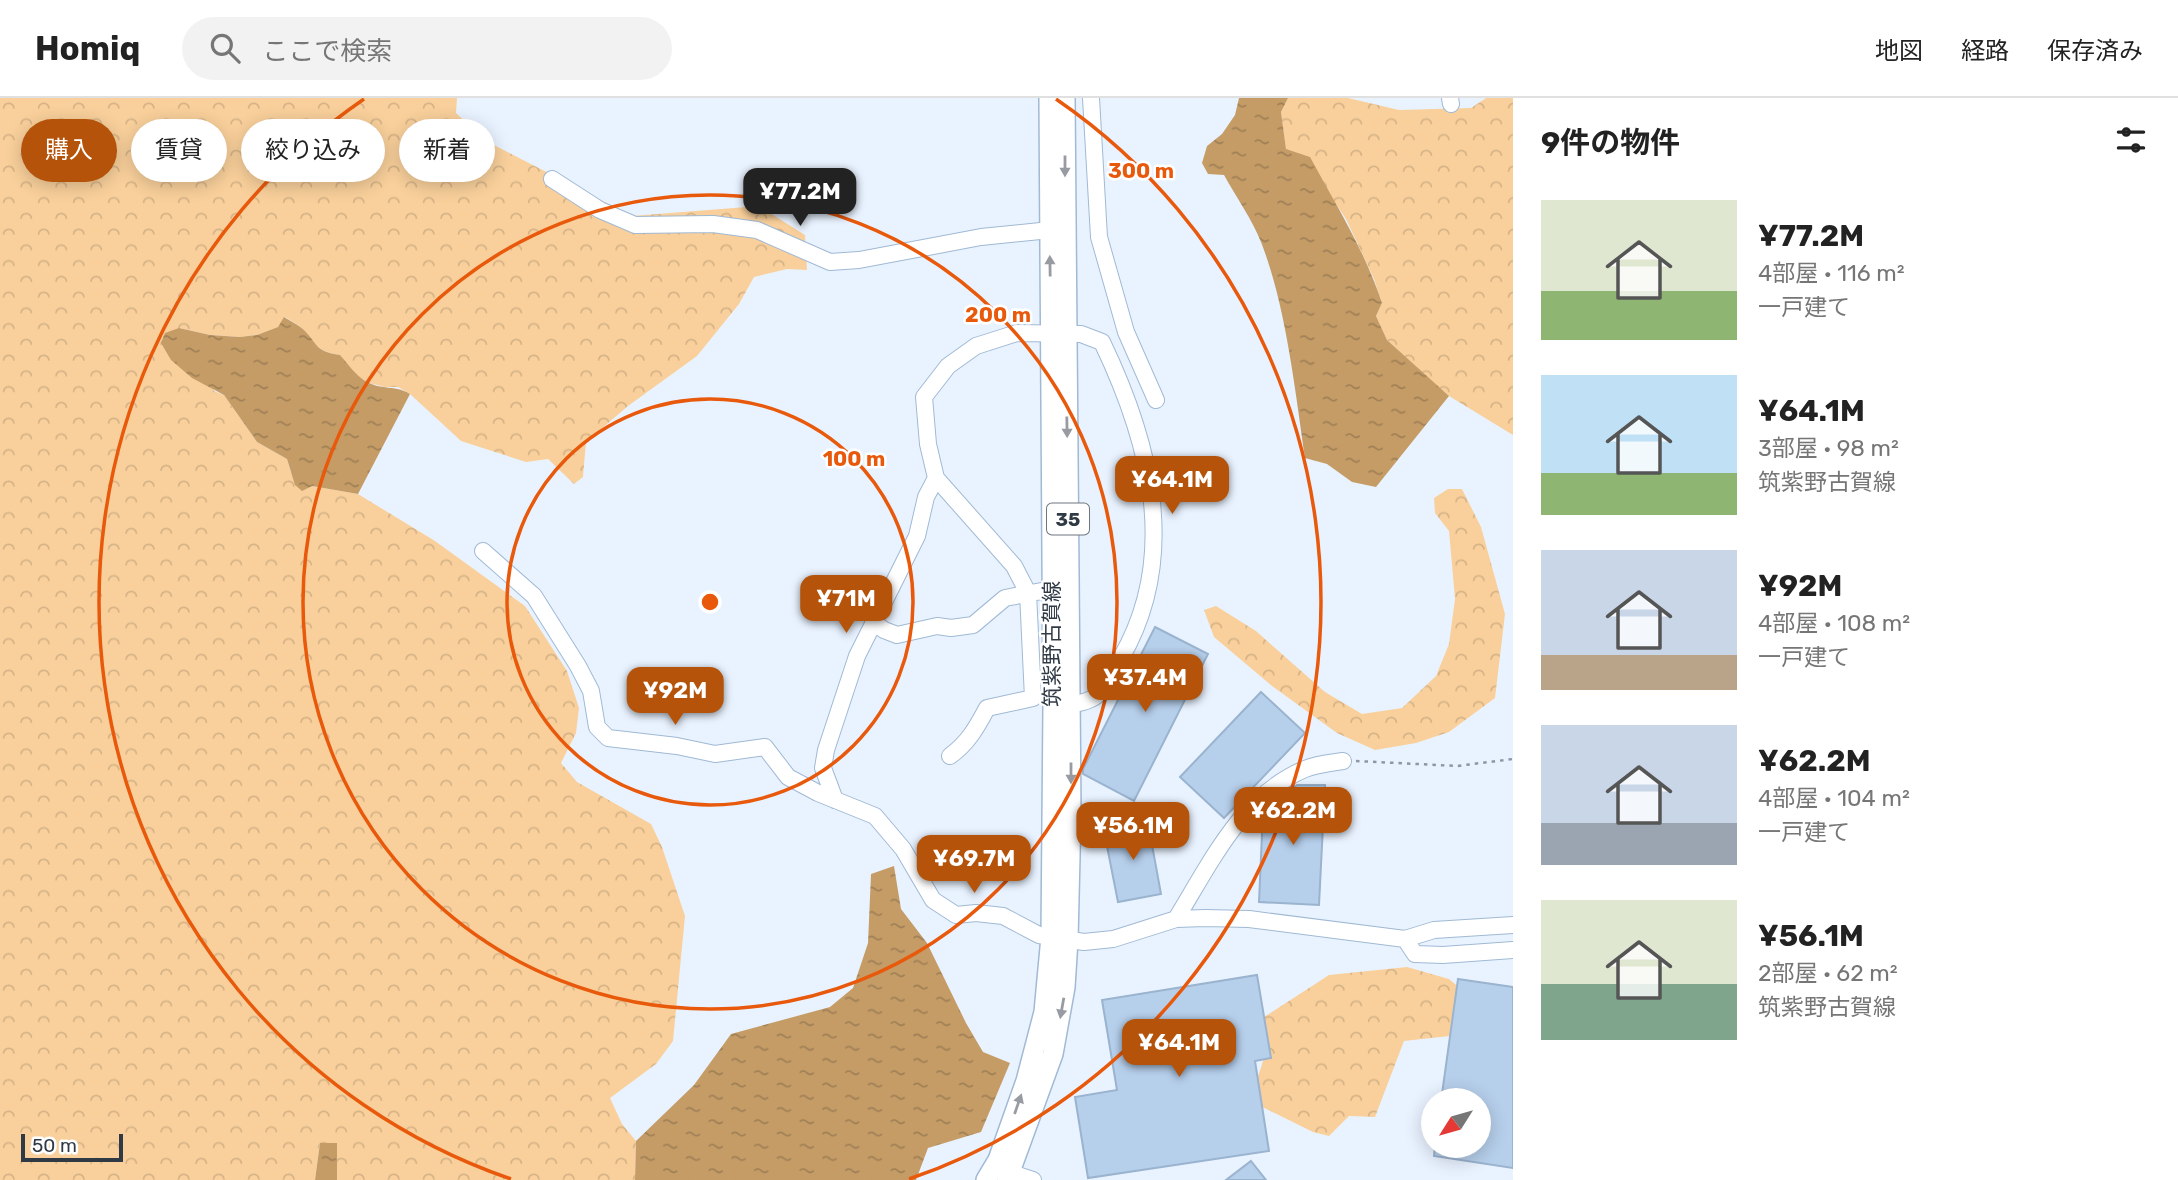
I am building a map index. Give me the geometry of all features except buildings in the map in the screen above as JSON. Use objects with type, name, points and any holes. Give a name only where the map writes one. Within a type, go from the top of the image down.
[{"type":"main road","name":"筑紫野古賀線","points":[[1049,98],[1049,230],[1059,334],[1062,705]]},
{"type":"main road","name":"筑紫野古賀線","points":[[999,1175],[1053,1054],[1065,987],[1059,939],[1072,814],[1052,589],[1065,98]]},
{"type":"street","points":[[1091,98],[1099,237],[1126,332],[1156,400]]},
{"type":"street","points":[[552,179],[600,210],[635,226],[713,224],[757,230],[831,261],[859,260],[981,237],[1049,230]]},
{"type":"street","points":[[950,756],[961,748],[975,731],[987,708],[1033,698],[1028,593],[1014,566],[936,478],[928,444],[924,397],[948,366],[976,346],[1017,333],[1081,334],[1102,342],[1125,398],[1147,465],[1154,508],[1153,557],[1134,636],[1094,699],[1083,705],[1062,705]]},
{"type":"street","points":[[835,800],[823,768],[826,750],[857,656],[917,536],[926,497],[936,478]]},
{"type":"street","points":[[483,551],[534,596],[578,666],[591,691],[597,727],[608,738],[677,746],[715,754],[765,747],[788,777],[876,816],[903,849],[933,900],[956,915],[976,913],[1003,916],[1039,935],[1084,942],[1113,939],[1176,919],[1249,919],[1405,939],[1434,930],[1513,925]]},
{"type":"street","points":[[873,622],[897,635],[937,626],[951,628],[972,625],[1005,598],[1052,589]]},
{"type":"street","points":[[1176,919],[1219,849],[1248,809],[1287,777],[1308,768],[1343,761]]},
{"type":"street","points":[[1405,939],[1415,954],[1443,956],[1513,950]]},
{"type":"street","points":[[999,1175],[1034,1180]]},
{"type":"path","points":[[1343,761],[1457,766],[1513,759]]},
{"type":"green space","points":[[0,98],[457,98],[456,113],[462,119],[399,119],[399,182],[495,182],[495,146],[632,216],[759,206],[805,235],[807,270],[787,269],[754,277],[739,304],[697,356],[628,406],[586,442],[583,477],[574,484],[548,459],[526,462],[461,441],[410,394],[398,387],[369,383],[356,376],[340,355],[321,349],[302,328],[285,317],[278,327],[257,335],[240,337],[210,335],[179,328],[214,391],[224,395],[257,442],[287,459],[291,473],[312,486],[358,494],[435,541],[525,606],[567,671],[579,708],[576,733],[561,763],[577,782],[651,824],[662,847],[685,916],[673,1041],[656,1064],[610,1098],[622,1124],[636,1141],[635,1180],[337,1180],[337,1143],[320,1143],[315,1180],[0,1180]]},
{"type":"green space","points":[[1288,98],[1348,98],[1399,110],[1471,108],[1486,98],[1513,98],[1513,435],[1449,396],[1387,340],[1376,316],[1382,303],[1374,279],[1346,219],[1332,198],[1286,150],[1281,112]]},
{"type":"green space","points":[[1448,489],[1462,489],[1481,527],[1505,614],[1495,698],[1449,732],[1416,743],[1375,750],[1337,733],[1272,686],[1214,637],[1204,610],[1216,606],[1256,631],[1325,692],[1362,714],[1402,708],[1436,676],[1449,644],[1455,599],[1449,531],[1435,513],[1434,498]]},
{"type":"green space","points":[[1407,967],[1449,979],[1461,989],[1450,1036],[1404,1041],[1375,1117],[1349,1116],[1329,1136],[1313,1132],[1250,1101],[1265,1055],[1261,1019],[1329,975]]},
{"type":"water","points":[[1239,98],[1288,98],[1281,112],[1286,149],[1310,157],[1349,228],[1382,303],[1376,316],[1387,340],[1449,396],[1376,487],[1352,482],[1327,464],[1305,458],[1283,321],[1270,267],[1249,216],[1224,175],[1208,174],[1202,163],[1207,146],[1222,134],[1235,115]]},
{"type":"water","points":[[284,317],[302,328],[318,347],[340,355],[364,380],[376,386],[410,394],[358,494],[312,486],[302,491],[295,485],[287,459],[257,442],[224,395],[192,378],[171,360],[161,343],[165,333],[179,328],[210,335],[257,335],[278,327]]},
{"type":"water","points":[[894,866],[901,909],[927,943],[983,1052],[1010,1063],[981,1132],[928,1148],[916,1180],[635,1180],[636,1141],[694,1085],[731,1034],[830,1007],[853,988],[868,943],[871,874]]},
{"type":"water","points":[[320,1143],[337,1143],[337,1180],[315,1180]]}]
